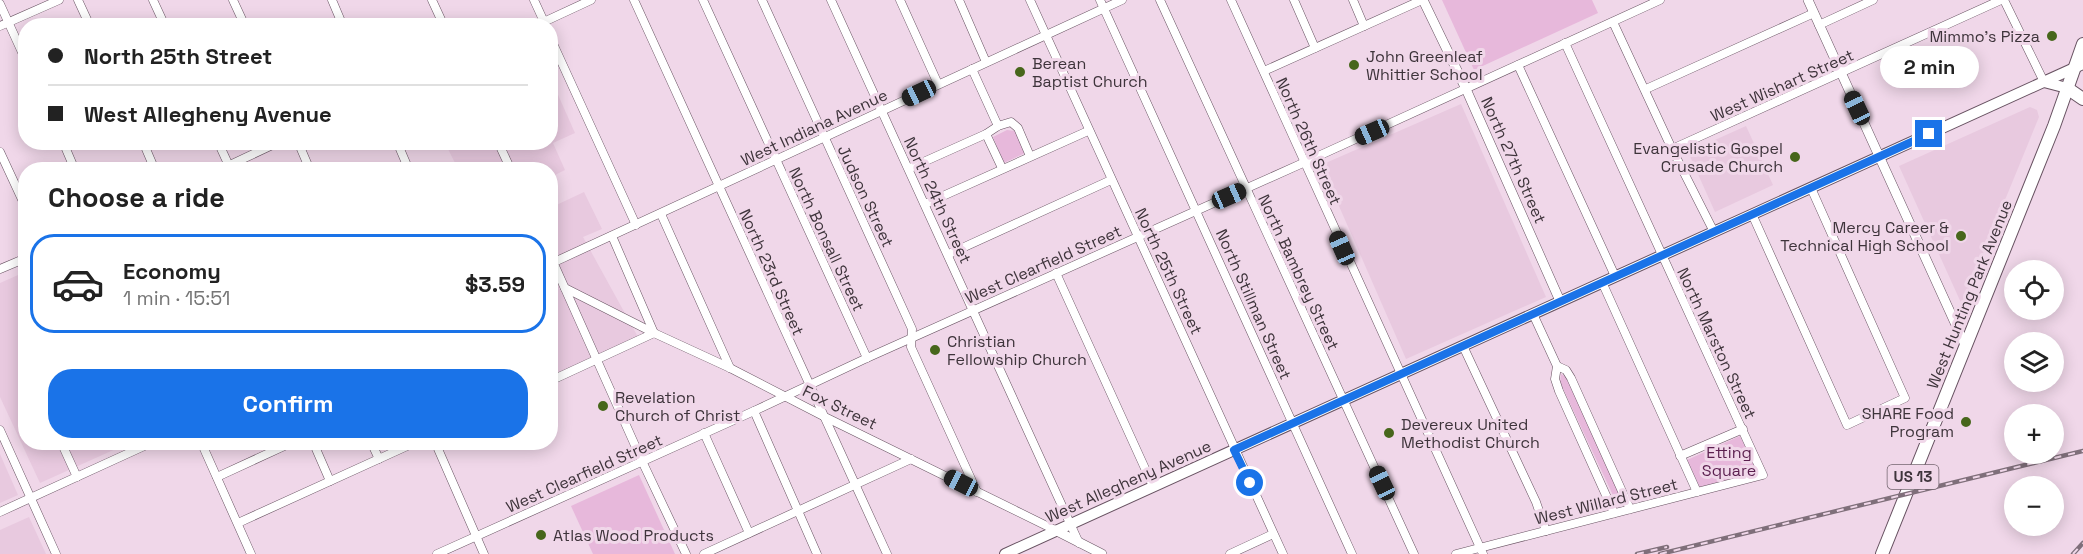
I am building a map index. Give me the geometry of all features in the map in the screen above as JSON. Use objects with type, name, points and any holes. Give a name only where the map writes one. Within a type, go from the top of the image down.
[{"type":"main road","name":"West Hunting Park Avenue","points":[[1882,554],[2054,126],[2067,88],[2079,67],[2083,44]]},
{"type":"main road","name":"West Allegheny Avenue","points":[[1005,554],[2079,67]]},
{"type":"main road","points":[[2044,82],[2067,88],[2083,99]]},
{"type":"street","points":[[4,24],[59,0]]},
{"type":"street","points":[[78,0],[86,18]]},
{"type":"street","points":[[153,0],[161,18]]},
{"type":"street","points":[[233,0],[241,18]]},
{"type":"street","points":[[332,0],[340,18]]},
{"type":"street","points":[[432,0],[440,18]]},
{"type":"street","points":[[534,0],[542,18]]},
{"type":"street","points":[[556,18],[591,0]]},
{"type":"street","name":"North 23rd Street","points":[[633,0],[887,554]]},
{"type":"street","name":"North Bonsall Street","points":[[703,0],[867,358]]},
{"type":"street","name":"Judson Street","points":[[762,0],[912,329],[911,347],[977,492]]},
{"type":"street","name":"North 24th Street","points":[[831,0],[910,168],[1079,543]]},
{"type":"street","points":[[900,0],[938,84]]},
{"type":"street","points":[[959,0],[986,62]]},
{"type":"street","name":"North 25th Street","points":[[1030,0],[1282,554]]},
{"type":"street","name":"North Stillman Street","points":[[1100,0],[1352,554]]},
{"type":"street","name":"West Indiana Avenue","points":[[558,258],[661,214],[824,136],[1122,0]]},
{"type":"street","name":"North Bambrey Street","points":[[1160,0],[1414,554]]},
{"type":"street","name":"North 26th Street","points":[[1231,0],[1481,551]]},
{"type":"street","points":[[1294,0],[1315,48]]},
{"type":"street","points":[[1353,0],[1364,26]]},
{"type":"street","points":[[1264,71],[1423,0]]},
{"type":"street","name":"North 27th Street","points":[[1423,0],[1466,89],[1560,301]]},
{"type":"street","name":"West Clearfield Street","points":[[437,554],[1660,0]]},
{"type":"street","points":[[1808,0],[1966,347]]},
{"type":"street","points":[[1819,25],[1873,0]]},
{"type":"street","points":[[2003,0],[2044,82]]},
{"type":"street","name":"West Wishart Street","points":[[1672,149],[2003,0]]},
{"type":"street","points":[[0,4],[4,24],[18,48]]},
{"type":"street","points":[[1646,89],[1814,13]]},
{"type":"street","points":[[1613,22],[1672,149],[1714,232]]},
{"type":"street","name":"North Marston Street","points":[[1565,43],[1763,475]]},
{"type":"street","points":[[558,54],[636,225]]},
{"type":"street","points":[[1518,65],[1615,276]]},
{"type":"street","points":[[972,69],[998,126]]},
{"type":"street","points":[[910,168],[1011,122],[1018,128],[1030,156]]},
{"type":"street","points":[[925,204],[1088,131]]},
{"type":"street","points":[[986,134],[1002,168]]},
{"type":"street","points":[[240,162],[263,150]]},
{"type":"street","points":[[0,152],[18,191]]},
{"type":"street","points":[[949,254],[1111,180]]},
{"type":"street","points":[[1752,214],[1847,425],[1905,398],[1810,188]]},
{"type":"street","points":[[661,214],[730,368]]},
{"type":"street","points":[[558,377],[654,333],[612,236]]},
{"type":"street","points":[[0,270],[18,262]]},
{"type":"street","points":[[558,273],[686,554]]},
{"type":"street","points":[[1056,273],[1153,486]]},
{"type":"street","points":[[1602,282],[1696,492]]},
{"type":"street","name":"Fox Street","points":[[565,288],[1102,554]]},
{"type":"street","points":[[1533,314],[1557,366],[1555,379],[1559,391],[1614,513]]},
{"type":"street","points":[[1463,346],[1536,502],[1546,531]]},
{"type":"street","points":[[1557,366],[1566,370],[1571,378],[1630,509]]},
{"type":"street","points":[[754,411],[817,554]]},
{"type":"street","points":[[1680,456],[1743,429]]},
{"type":"street","points":[[0,430],[56,554]]},
{"type":"street","points":[[704,433],[750,533]]},
{"type":"street","points":[[65,450],[77,477]]},
{"type":"street","points":[[0,512],[136,450]]},
{"type":"street","points":[[205,450],[251,554]]},
{"type":"street","points":[[217,477],[275,450]]},
{"type":"street","points":[[316,450],[330,481]]},
{"type":"street","points":[[375,450],[379,459]]},
{"type":"street","points":[[238,523],[399,450]]},
{"type":"street","points":[[438,450],[484,554]]},
{"type":"street","points":[[704,554],[911,459]]},
{"type":"street","name":"West Willard Street","points":[[1456,554],[1481,551],[1546,531],[1763,475]]},
{"type":"street","points":[[1230,554],[1274,534]]},
{"type":"shaded area","points":[[558,95],[575,133],[558,141]]},
{"type":"shaded area","points":[[1461,104],[1546,297],[1406,359],[1321,165]]},
{"type":"shaded area","name":"Mercy Career & Technical High School","points":[[2030,107],[2037,110],[2039,117],[1962,305],[1899,166]]},
{"type":"shaded area","name":"Mercy Career & Technical High School","points":[[1746,126],[1773,185],[1715,212],[1688,152]]},
{"type":"shaded area","points":[[448,150],[556,150],[565,170],[558,174],[558,162],[454,162]]},
{"type":"shaded area","points":[[584,192],[602,229],[583,237],[638,337],[558,373],[558,204]]},
{"type":"shaded area","points":[[18,275],[18,436],[0,397],[0,283]]},
{"type":"shaded area","points":[[25,450],[113,450],[40,483]]},
{"type":"shaded area","points":[[0,454],[18,495],[0,503]]},
{"type":"shaded area","points":[[29,517],[46,554],[0,554],[0,530]]},
{"type":"green space","points":[[1442,0],[1592,0],[1598,13],[1474,70]]},
{"type":"green space","points":[[1007,130],[1015,131],[1025,153],[1004,163],[993,137]]},
{"type":"green space","points":[[1561,374],[1568,378],[1624,500],[1623,505],[1617,504],[1560,382]]},
{"type":"green space","name":"Etting Square","points":[[1740,436],[1757,472],[1700,488],[1687,460]]},
{"type":"green space","points":[[639,475],[675,554],[593,554],[571,506]]},
{"type":"railway","points":[[1660,554],[2083,451]]},
{"type":"railway","points":[[2073,554],[2083,543]]},
{"type":"railway","points":[[1637,554],[1667,547]]},
{"type":"place","name":"Mimmo's Pizza","points":[[2052,36]]},
{"type":"place","name":"John Greenleaf Whittier School","points":[[1354,65]]},
{"type":"place","name":"Berean Baptist Church","points":[[1020,72]]},
{"type":"place","name":"Evangelistic Gospel Crusade Church","points":[[1795,157]]},
{"type":"place","name":"Mercy Career & Technical High School","points":[[1961,236]]},
{"type":"place","name":"Christian Fellowship Church","points":[[935,350]]},
{"type":"place","name":"Revelation Church of Christ","points":[[603,406]]},
{"type":"place","name":"SHARE Food Program","points":[[1966,422]]},
{"type":"place","name":"Devereux United Methodist Church","points":[[1389,433]]},
{"type":"place","name":"Atlas Wood Products","points":[[541,535]]},
{"type":"route","points":[[1250,483],[1234,450],[1929,134]]}]
